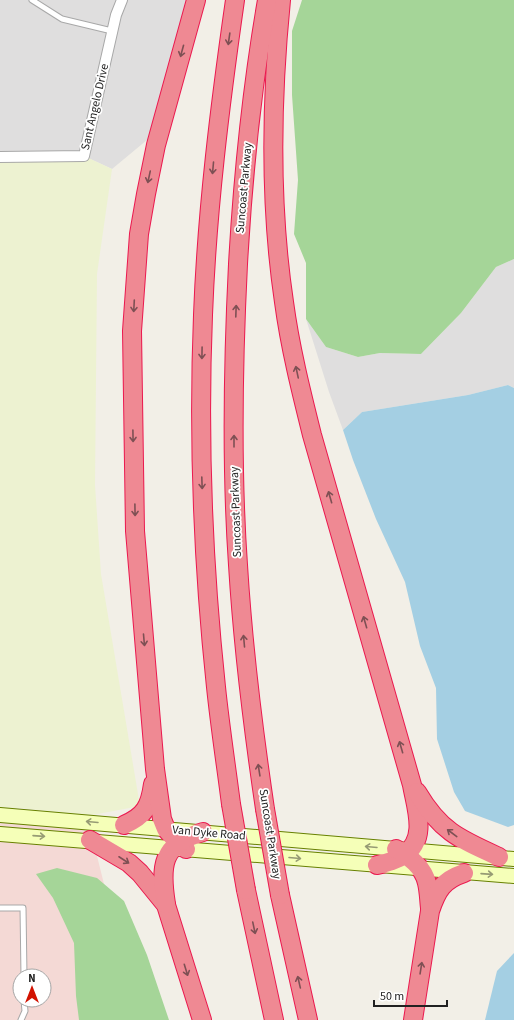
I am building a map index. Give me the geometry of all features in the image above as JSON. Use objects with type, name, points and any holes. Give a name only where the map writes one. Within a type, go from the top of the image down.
[{"type":"highway","points":[[179,847],[166,829],[162,819],[155,769],[135,531],[132,331],[139,234],[146,194],[156,145],[196,0]]},
{"type":"highway","points":[[234,0],[214,156],[203,306],[201,456],[204,533],[208,604],[216,687],[231,804],[246,890],[274,1020]]},
{"type":"highway","name":"Suncoast Parkway","points":[[267,0],[250,123],[242,200],[236,299],[234,478],[238,564],[245,654],[253,725],[265,809],[280,895],[308,1020]]},
{"type":"highway","points":[[281,0],[274,91],[273,173],[277,236],[284,302],[298,380],[312,435],[412,785],[419,820],[418,836],[394,860],[377,865]]},
{"type":"highway","points":[[124,825],[139,817],[148,807],[152,795],[155,769]]},
{"type":"highway","points":[[412,785],[430,813],[439,823],[462,840],[506,858]]},
{"type":"highway","points":[[202,1020],[166,905],[163,886],[163,872],[164,863],[168,855],[194,835],[203,832]]},
{"type":"highway","points":[[90,840],[129,863],[140,873],[166,905]]},
{"type":"highway","points":[[403,851],[420,869],[428,885],[430,910]]},
{"type":"highway","points":[[412,1020],[430,910],[436,895],[443,884],[451,878],[464,873]]},
{"type":"main road","name":"Van Dyke Road","points":[[0,814],[403,851],[506,858]]},
{"type":"main road","name":"Van Dyke Road","points":[[0,834],[179,847],[464,873],[514,876]]},
{"type":"street","name":"Sant Angelo Drive","points":[[0,157],[84,156],[112,31],[122,0]]},
{"type":"lane","points":[[32,0],[62,19],[112,31]]},
{"type":"lane","points":[[0,908],[23,908],[24,968]]},
{"type":"lane","points":[[21,1020],[24,1008]]},
{"type":"shaded area","points":[[0,0],[199,0],[165,125],[112,169],[84,156],[0,157]]},
{"type":"shaded area","points":[[514,259],[514,388],[508,385],[468,395],[362,412],[343,430],[329,392],[306,319],[326,347],[358,357],[380,353],[421,354],[461,313],[496,267]]},
{"type":"shaded area","points":[[37,810],[87,816],[138,1020],[0,1020],[0,812]]},
{"type":"green space","points":[[302,0],[514,0],[514,259],[496,267],[461,313],[421,354],[380,353],[358,357],[326,347],[306,319],[306,263],[294,234],[298,180],[292,95],[292,31]]},
{"type":"green space","points":[[84,156],[112,169],[97,274],[95,485],[101,574],[140,806],[87,816],[19,808],[0,809],[0,157]]},
{"type":"green space","points":[[57,868],[97,878],[124,901],[147,955],[169,1020],[79,1020],[76,996],[74,943],[53,898],[36,874]]},
{"type":"water","points":[[508,385],[514,388],[514,825],[508,827],[465,811],[454,792],[437,739],[436,688],[420,646],[405,582],[376,519],[343,430],[362,412],[468,395]]},
{"type":"water","points":[[514,953],[514,1020],[485,1020],[497,971]]}]
